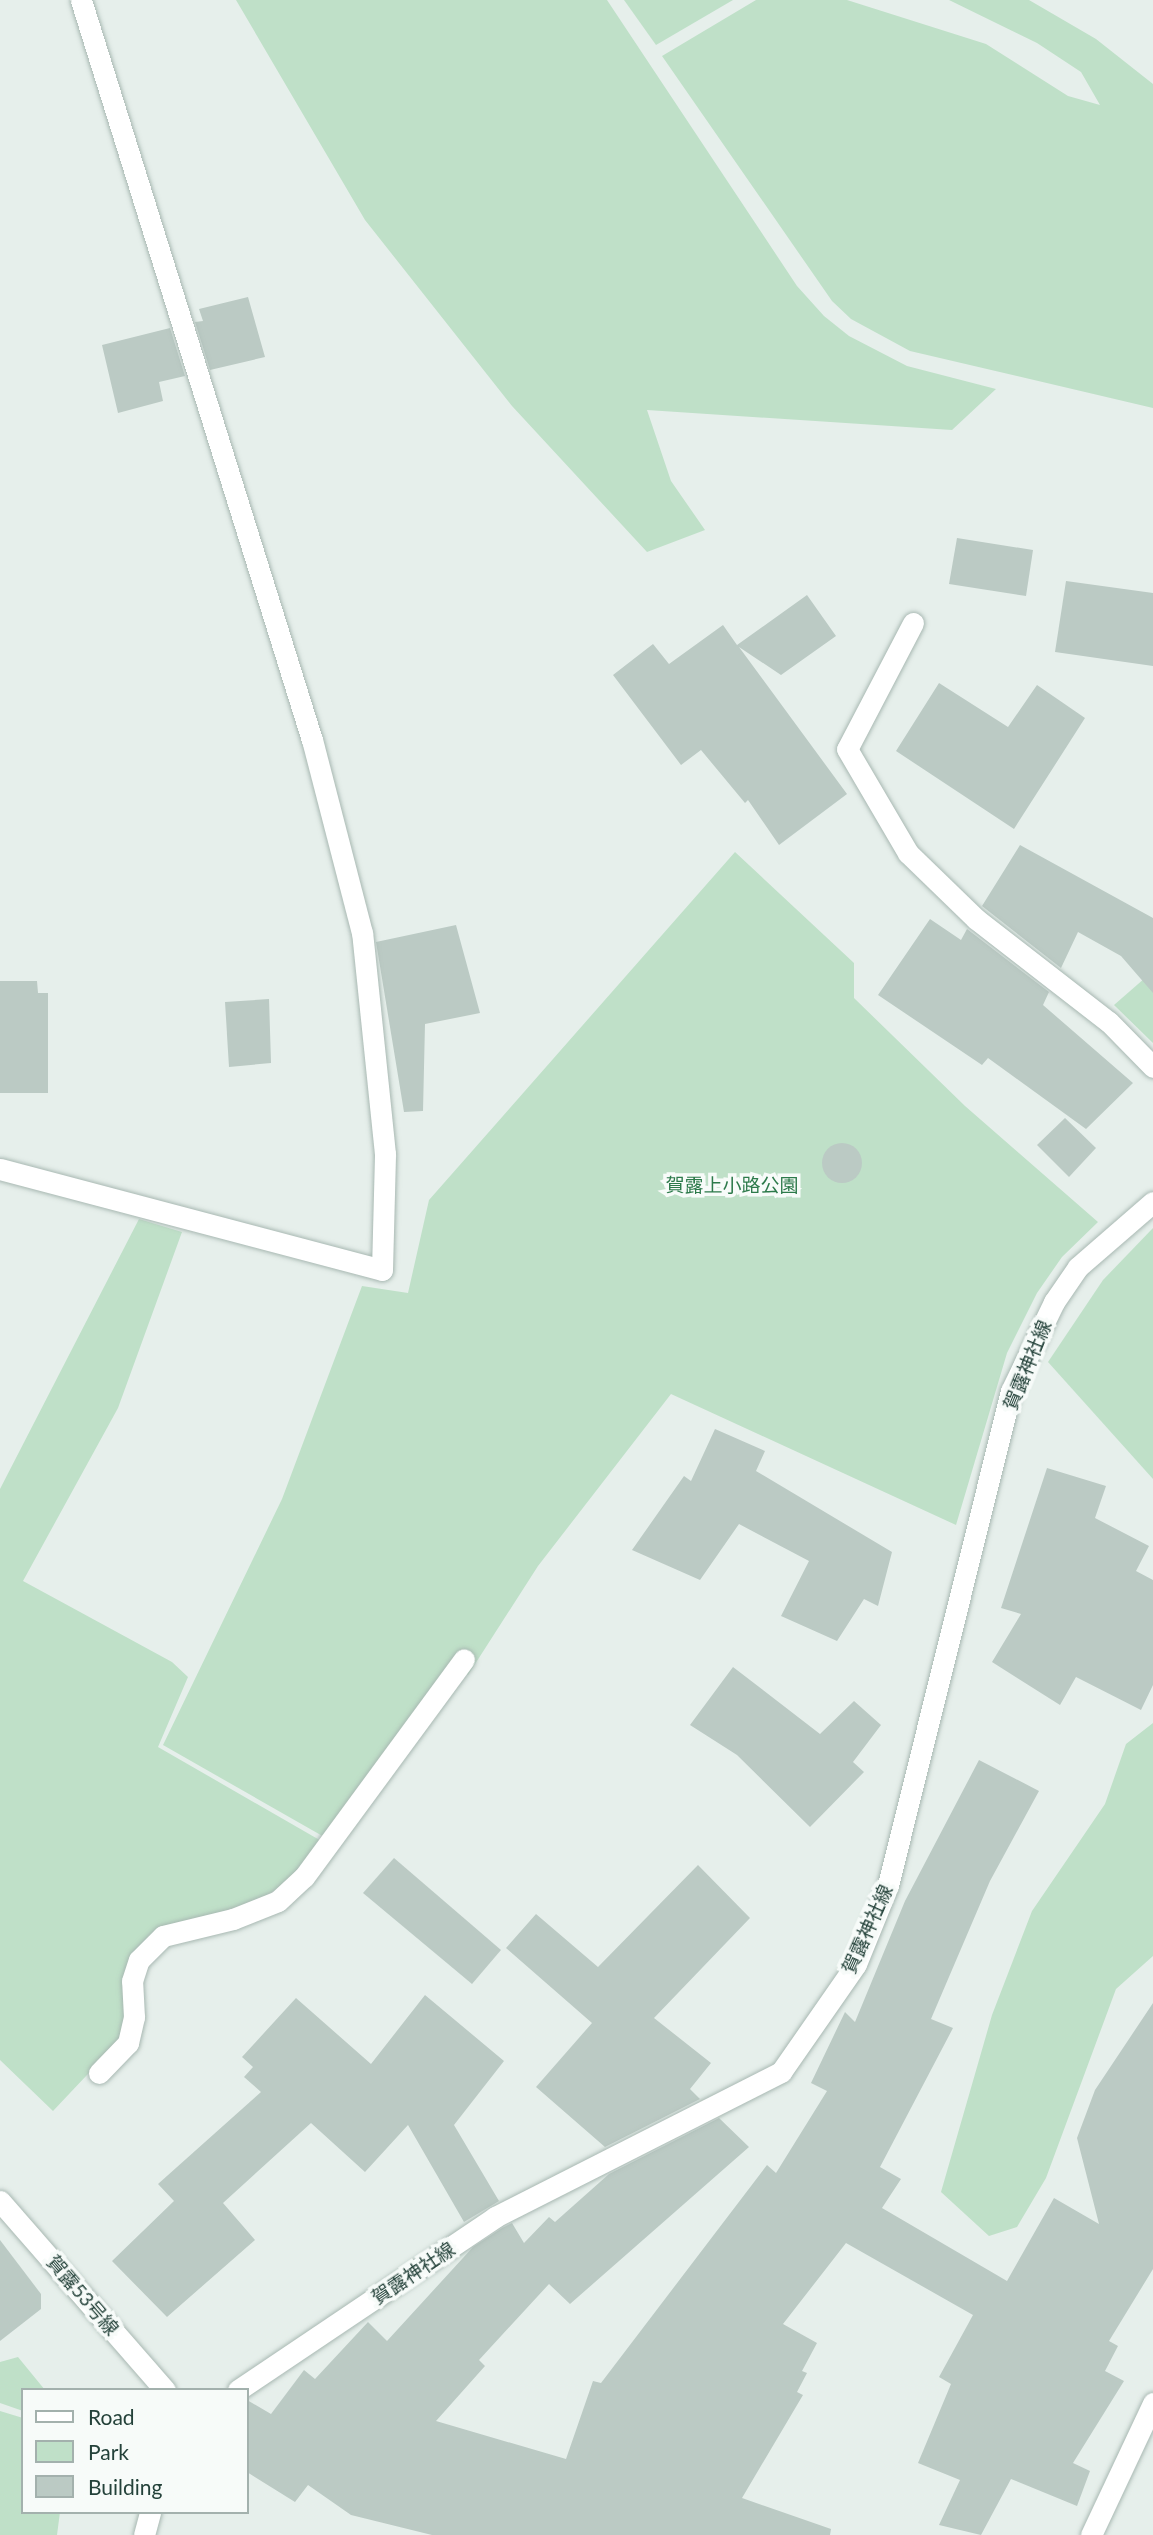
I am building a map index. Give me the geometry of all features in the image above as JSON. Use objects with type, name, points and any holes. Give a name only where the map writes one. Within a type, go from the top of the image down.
[{"type":"street","points":[[0,1169],[382,1270],[384,1154],[362,933],[312,740],[81,0]]},
{"type":"street","points":[[913,623],[847,750],[908,853],[976,919],[1109,1022],[1153,1067]]},
{"type":"street","name":"賀露神社線","points":[[241,2388],[495,2217],[781,2072],[856,1964],[888,1885],[1011,1391],[1054,1302],[1078,1267],[1153,1202]]},
{"type":"street","points":[[99,2073],[128,2043],[134,2017],[132,1981],[139,1960],[163,1936],[233,1919],[278,1901],[304,1877],[464,1659]]},
{"type":"street","name":"賀露53号線","points":[[0,2201],[163,2388]]},
{"type":"street","points":[[1091,2535],[1153,2403]]},
{"type":"street","points":[[144,2535],[149,2514]]},
{"type":"green space","points":[[236,0],[607,0],[797,286],[824,316],[849,336],[907,366],[996,389],[952,430],[647,410],[671,481],[705,530],[647,552],[512,406],[365,220]]},
{"type":"green space","points":[[624,0],[733,0],[656,45]]},
{"type":"green space","points":[[756,0],[847,0],[986,44],[1068,96],[1100,105],[1081,72],[1037,43],[949,0],[1029,0],[1096,39],[1153,84],[1153,408],[910,351],[851,319],[832,301],[662,56]]},
{"type":"green space","name":"賀露上小路公園","points":[[735,852],[854,963],[854,998],[965,1106],[1098,1222],[1062,1257],[1037,1293],[1007,1353],[956,1525],[671,1394],[538,1566],[468,1675],[453,1662],[326,1838],[163,1745],[282,1499],[362,1286],[408,1293],[429,1200]]},
{"type":"green space","points":[[1153,971],[1153,1043],[1114,1005]]},
{"type":"green space","points":[[139,1219],[182,1232],[118,1408],[23,1581],[172,1662],[188,1677],[158,1747],[323,1842],[292,1879],[261,1899],[155,1934],[120,2040],[53,2111],[0,2060],[0,1489]]},
{"type":"green space","points":[[1153,1228],[1153,1479],[1048,1362],[1103,1280]]},
{"type":"green space","points":[[1153,1723],[1153,1956],[1116,1989],[1046,2178],[1017,2227],[989,2236],[941,2192],[992,2015],[1032,1911],[1105,1804],[1126,1744]]},
{"type":"green space","points":[[18,2357],[43,2388],[21,2388],[21,2410],[0,2403],[0,2362]]},
{"type":"green space","points":[[0,2411],[21,2417],[21,2514],[60,2514],[57,2535],[0,2535]]},
{"type":"building","points":[[248,297],[265,357],[210,370],[195,322],[203,321],[199,309]]},
{"type":"building","points":[[170,328],[185,376],[159,382],[163,401],[118,413],[102,345]]},
{"type":"building","points":[[957,538],[1033,550],[1026,596],[949,584]]},
{"type":"building","points":[[1066,581],[1153,593],[1153,666],[1055,652]]},
{"type":"building","points":[[807,595],[836,636],[781,675],[739,647],[847,794],[779,845],[748,800],[745,803],[701,750],[681,765],[613,675],[653,644],[669,664],[723,625],[737,645]]},
{"type":"building","points":[[939,683],[1008,727],[1037,685],[1085,718],[1014,829],[896,751]]},
{"type":"building","points":[[1020,845],[1153,918],[1153,993],[1121,956],[1078,932],[1061,968],[982,906]]},
{"type":"building","points":[[930,919],[961,940],[967,929],[1049,992],[1043,1005],[1133,1083],[1086,1129],[988,1058],[982,1065],[878,995]]},
{"type":"building","points":[[456,925],[480,1013],[425,1024],[423,1111],[404,1112],[376,942]]},
{"type":"building","points":[[0,981],[37,981],[38,993],[48,993],[48,1093],[0,1093]]},
{"type":"building","points":[[269,999],[271,1063],[229,1067],[225,1002]]},
{"type":"building","points":[[1065,1118],[1096,1148],[1069,1177],[1037,1145]]},
{"type":"building","points":[[842,1143],[856,1149],[862,1163],[856,1177],[842,1183],[828,1177],[822,1163],[828,1149]]},
{"type":"building","points":[[715,1429],[765,1451],[756,1471],[892,1552],[878,1606],[864,1599],[837,1641],[781,1616],[809,1561],[739,1524],[700,1580],[632,1550],[684,1476],[691,1481]]},
{"type":"building","points":[[1047,1468],[1106,1486],[1095,1518],[1149,1546],[1136,1571],[1153,1580],[1153,1685],[1141,1710],[1076,1677],[1060,1705],[992,1662],[1021,1614],[1001,1608]]},
{"type":"building","points":[[733,1667],[820,1734],[854,1701],[881,1725],[853,1762],[864,1772],[810,1827],[737,1755],[690,1725]]},
{"type":"building","points":[[979,1760],[1039,1791],[990,1881],[931,2019],[953,2028],[880,2167],[901,2179],[882,2208],[1007,2281],[1054,2198],[1099,2224],[1077,2138],[1095,2090],[1153,2003],[1153,2269],[1109,2341],[1118,2346],[1105,2371],[1124,2381],[1073,2463],[1090,2471],[1077,2506],[1011,2479],[981,2535],[939,2525],[960,2480],[918,2463],[951,2384],[939,2377],[973,2315],[846,2243],[783,2324],[817,2343],[802,2371],[807,2373],[797,2392],[803,2395],[742,2498],[831,2529],[830,2535],[432,2535],[351,2515],[308,2485],[295,2502],[248,2473],[248,2401],[271,2414],[304,2370],[315,2379],[368,2322],[387,2341],[473,2247],[512,2223],[524,2243],[549,2217],[555,2222],[609,2174],[719,2118],[749,2147],[570,2304],[549,2284],[479,2360],[485,2366],[436,2421],[566,2459],[593,2381],[601,2383],[767,2165],[776,2173],[827,2091],[811,2083],[845,2012],[855,2022],[905,1901]]},
{"type":"building","points":[[394,1858],[501,1950],[472,1984],[363,1893]]},
{"type":"building","points":[[698,1865],[750,1918],[654,2018],[711,2063],[690,2089],[700,2099],[605,2147],[536,2087],[592,2023],[506,1948],[536,1914],[598,1967]]},
{"type":"building","points":[[425,1995],[504,2061],[454,2125],[499,2201],[464,2222],[408,2125],[365,2172],[311,2123],[223,2203],[255,2240],[167,2317],[112,2261],[174,2201],[158,2184],[261,2092],[244,2077],[253,2067],[242,2057],[296,1998],[371,2064]]},
{"type":"building","points":[[0,2240],[41,2294],[41,2309],[0,2341]]}]
